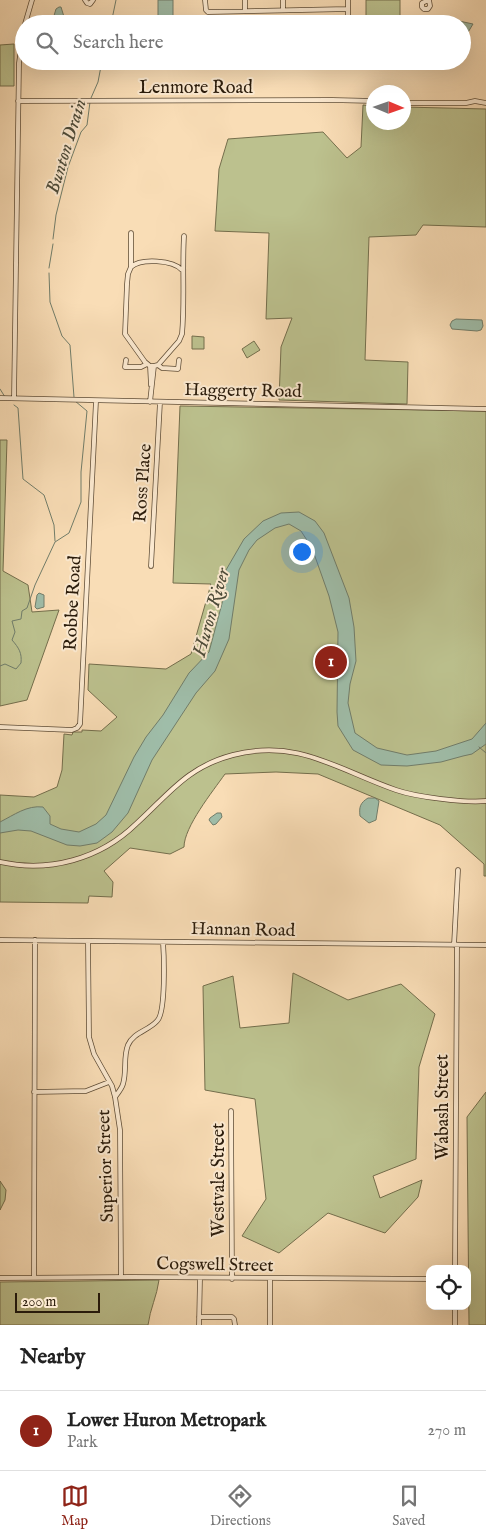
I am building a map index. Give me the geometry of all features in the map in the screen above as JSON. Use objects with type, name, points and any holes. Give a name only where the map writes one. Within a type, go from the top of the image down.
[{"type":"street","points":[[28,15],[32,0]]},
{"type":"street","points":[[85,0],[90,4],[94,0]]},
{"type":"street","points":[[205,0],[208,12],[348,9]]},
{"type":"street","points":[[245,0],[245,10]]},
{"type":"street","points":[[283,0],[283,10]]},
{"type":"street","points":[[348,0],[348,15]]},
{"type":"street","points":[[14,398],[19,70]]},
{"type":"street","name":"Lenmore Road","points":[[18,101],[332,100],[366,102]]},
{"type":"street","points":[[411,103],[466,103],[475,101],[486,103]]},
{"type":"street","points":[[131,233],[131,268],[127,284],[125,334],[152,365]]},
{"type":"street","points":[[150,402],[152,365],[182,336],[185,282],[182,271],[184,236]]},
{"type":"street","points":[[131,268],[141,262],[158,262],[172,264],[182,271]]},
{"type":"street","points":[[126,360],[125,367],[152,365],[162,368],[178,368],[179,360]]},
{"type":"street","name":"Haggerty Road","points":[[0,398],[486,409]]},
{"type":"street","name":"Robbe Road","points":[[0,727],[72,730],[80,724],[96,401]]},
{"type":"street","name":"Ross Place","points":[[150,566],[160,402]]},
{"type":"street","points":[[0,862],[27,866],[49,866],[93,854],[126,834],[170,790],[192,772],[222,758],[251,751],[283,750],[310,756],[402,792],[467,801],[486,801]]},
{"type":"street","name":"Wabash Street","points":[[455,1265],[458,870]]},
{"type":"street","name":"Hannan Road","points":[[0,940],[486,945]]},
{"type":"street","points":[[34,1277],[35,940]]},
{"type":"street","name":"Superior Street","points":[[88,941],[89,1037],[94,1054],[110,1082],[115,1097],[120,1132],[121,1277]]},
{"type":"street","points":[[115,1097],[123,1085],[127,1049],[130,1041],[137,1034],[156,1022],[161,1016],[163,942]]},
{"type":"street","points":[[164,951],[172,942]]},
{"type":"street","points":[[34,1092],[86,1091],[110,1082]]},
{"type":"street","name":"Westvale Street","points":[[231,1111],[232,1279]]},
{"type":"street","name":"Cogswell Street","points":[[0,1278],[121,1277],[426,1280]]},
{"type":"street","points":[[199,1325],[200,1278]]},
{"type":"street","points":[[270,1278],[270,1325]]},
{"type":"street","points":[[455,1310],[455,1325]]},
{"type":"street","points":[[199,1317],[231,1317],[234,1319],[235,1325]]},
{"type":"green space","points":[[366,0],[400,0],[400,15],[366,15]]},
{"type":"green space","points":[[14,44],[14,86],[0,86],[0,45]]},
{"type":"green space","points":[[363,105],[366,105],[366,130],[411,130],[411,107],[486,109],[486,227],[423,225],[416,235],[369,237],[365,360],[408,362],[407,404],[279,400],[281,347],[292,318],[266,319],[269,233],[215,231],[219,169],[228,139],[323,132],[347,158],[361,147]]},
{"type":"green space","points":[[192,336],[204,337],[204,349],[192,349]]},
{"type":"green space","points":[[254,341],[260,350],[247,358],[242,349]]},
{"type":"green space","points":[[180,406],[486,411],[486,876],[484,876],[484,864],[440,825],[318,774],[276,772],[225,774],[194,820],[185,839],[184,847],[170,854],[130,848],[104,871],[113,882],[112,897],[89,896],[88,903],[0,902],[0,795],[34,797],[57,787],[62,770],[64,734],[72,735],[73,732],[82,732],[82,730],[101,731],[117,717],[88,690],[89,664],[166,669],[191,654],[211,584],[173,583]]},
{"type":"green space","points":[[0,440],[7,440],[3,571],[28,585],[32,612],[59,610],[27,700],[0,706]]},
{"type":"green space","points":[[293,973],[348,1000],[401,984],[435,1014],[419,1067],[416,1159],[373,1176],[380,1198],[422,1180],[418,1197],[385,1233],[328,1213],[279,1253],[242,1236],[266,1199],[255,1099],[205,1090],[203,986],[233,976],[240,1028],[289,1023]]},
{"type":"green space","points":[[486,1092],[486,1325],[469,1325],[471,1265],[468,1265],[467,1117]]},
{"type":"green space","points":[[0,1181],[6,1190],[5,1200],[0,1210]]},
{"type":"green space","points":[[159,1280],[148,1325],[0,1325],[0,1282]]},
{"type":"shaded area","points":[[158,0],[173,0],[173,15],[158,15]]},
{"type":"shaded area","points":[[61,7],[63,15],[54,15],[56,9]]},
{"type":"shaded area","points":[[456,319],[482,320],[483,326],[481,330],[477,331],[452,329],[450,325]]},
{"type":"shaded area","points":[[299,512],[315,521],[324,533],[349,598],[354,627],[356,661],[350,684],[348,703],[355,733],[377,748],[407,755],[436,751],[472,739],[486,723],[486,744],[472,754],[441,762],[407,766],[381,765],[353,750],[338,726],[338,632],[329,596],[312,548],[301,531],[289,524],[275,528],[257,540],[249,550],[239,570],[229,639],[215,671],[196,693],[152,760],[128,813],[112,832],[97,843],[80,846],[67,845],[31,831],[18,830],[0,833],[0,822],[21,811],[37,807],[43,807],[50,816],[50,824],[61,829],[79,832],[96,824],[106,815],[134,757],[146,737],[163,715],[189,673],[209,652],[224,596],[226,570],[244,539],[263,521],[281,513]]},
{"type":"shaded area","points":[[39,593],[44,595],[44,607],[37,609],[35,607]]},
{"type":"shaded area","points":[[368,798],[375,798],[379,801],[376,820],[369,823],[360,816],[360,808]]},
{"type":"shaded area","points":[[217,813],[221,813],[222,817],[213,825],[209,820]]},
{"type":"waterway","name":"Bunton Drain","points":[[113,15],[116,0]]},
{"type":"waterway","name":"Bunton Drain","points":[[91,98],[98,82],[100,70]]},
{"type":"waterway","name":"Bunton Drain","points":[[53,239],[56,215],[68,167],[81,132],[87,125],[90,102]]},
{"type":"waterway","name":"Bunton Drain","points":[[49,268],[53,244]]},
{"type":"waterway","name":"Bunton Drain","points":[[49,273],[50,302],[62,336],[70,345],[74,397]]},
{"type":"waterway","points":[[0,389],[5,397]]},
{"type":"waterway","name":"Bunton Drain","points":[[0,666],[5,664],[16,669],[21,663],[20,651],[12,640],[15,632],[12,621],[21,619],[22,611],[27,608],[35,585],[55,542],[69,533],[81,502],[81,472],[87,411],[75,401]]},
{"type":"waterway","points":[[14,405],[18,408],[23,479],[44,495],[54,525],[55,541]]},
{"type":"waterway","points":[[479,747],[486,753]]},
{"type":"place","name":"Lower Huron Metropark","points":[[331,662]]},
{"type":"water label","name":"Huron River","points":[[210,612]]}]
